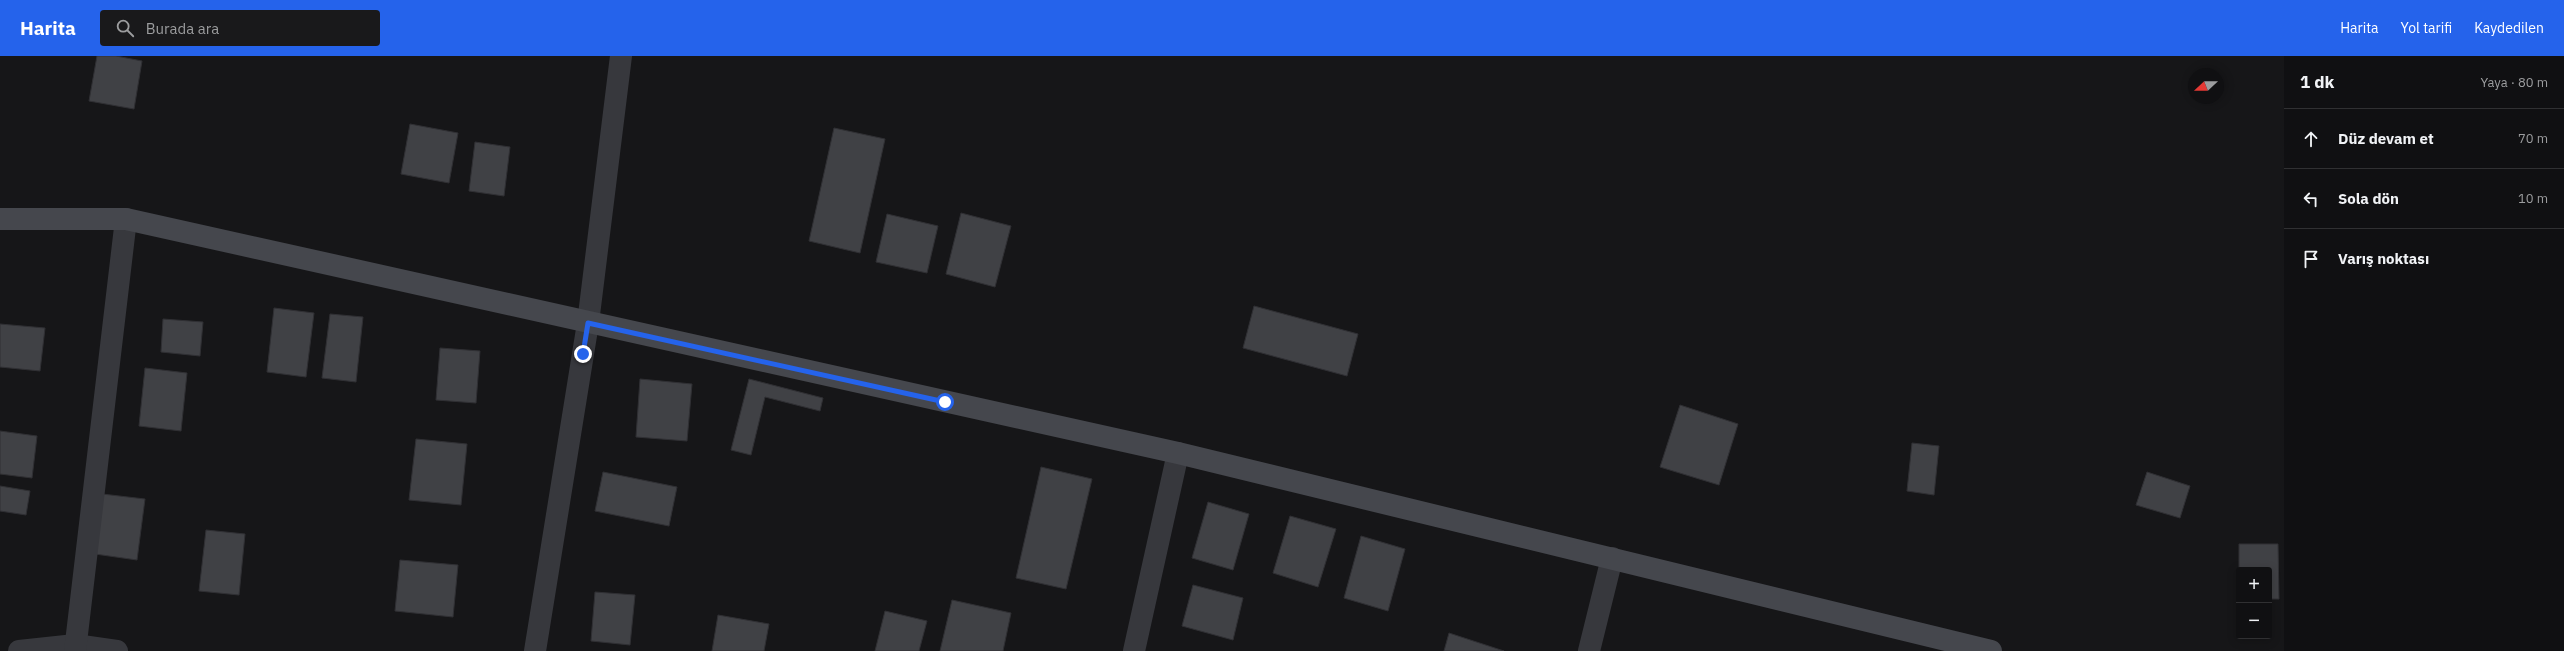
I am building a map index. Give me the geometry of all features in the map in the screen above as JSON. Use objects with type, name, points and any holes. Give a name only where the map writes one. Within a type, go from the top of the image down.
[{"type":"street","points":[[535,651],[588,323],[621,56]]},
{"type":"street","points":[[0,219],[126,219],[588,323],[1178,453],[1991,651]]},
{"type":"street","points":[[75,648],[126,219]]},
{"type":"street","points":[[1134,651],[1178,453]]},
{"type":"street","points":[[1589,651],[1612,558]]},
{"type":"street","points":[[19,651],[75,648],[117,651]]},
{"type":"building","points":[[97,56],[116,56],[142,61],[134,109],[89,101]]},
{"type":"building","points":[[410,124],[458,133],[449,183],[401,174]]},
{"type":"building","points":[[834,128],[885,139],[860,253],[809,241]]},
{"type":"building","points":[[475,142],[510,147],[504,196],[469,191]]},
{"type":"building","points":[[961,213],[1011,226],[995,287],[946,274]]},
{"type":"building","points":[[887,214],[938,226],[927,273],[876,262]]},
{"type":"building","points":[[1254,306],[1358,334],[1347,376],[1243,348]]},
{"type":"building","points":[[274,308],[314,313],[306,377],[267,372]]},
{"type":"building","points":[[330,314],[363,317],[356,382],[322,378]]},
{"type":"building","points":[[163,319],[203,322],[200,356],[161,352]]},
{"type":"building","points":[[0,324],[45,328],[40,371],[0,367]]},
{"type":"building","points":[[440,348],[480,351],[476,403],[436,400]]},
{"type":"building","points":[[145,368],[187,373],[181,431],[139,426]]},
{"type":"building","points":[[640,379],[692,384],[687,441],[636,437]]},
{"type":"building","points":[[749,379],[823,398],[820,411],[765,397],[751,455],[731,450]]},
{"type":"building","points":[[1680,405],[1738,424],[1719,485],[1660,467]]},
{"type":"building","points":[[0,431],[37,436],[32,478],[0,474]]},
{"type":"building","points":[[416,439],[467,444],[461,505],[409,500]]},
{"type":"building","points":[[1912,443],[1939,446],[1934,495],[1907,491]]},
{"type":"building","points":[[1041,467],[1092,479],[1066,589],[1016,578]]},
{"type":"building","points":[[603,472],[677,487],[669,526],[595,511]]},
{"type":"building","points":[[2147,472],[2190,486],[2180,518],[2136,505]]},
{"type":"building","points":[[0,486],[30,491],[26,515],[0,511]]},
{"type":"building","points":[[102,494],[145,499],[137,560],[95,554]]},
{"type":"building","points":[[1208,502],[1249,514],[1233,570],[1192,558]]},
{"type":"building","points":[[1290,516],[1336,529],[1318,587],[1273,573]]},
{"type":"building","points":[[206,530],[245,534],[239,595],[199,591]]},
{"type":"building","points":[[1361,536],[1405,549],[1388,611],[1344,598]]},
{"type":"building","points":[[2239,544],[2278,544],[2279,599],[2272,599],[2272,567],[2239,567]]},
{"type":"building","points":[[400,560],[458,565],[453,617],[395,611]]},
{"type":"building","points":[[1193,585],[1243,598],[1233,640],[1182,626]]},
{"type":"building","points":[[595,592],[635,595],[630,645],[591,641]]},
{"type":"building","points":[[952,600],[1011,613],[1003,651],[940,651]]},
{"type":"building","points":[[885,611],[927,621],[919,651],[875,651]]},
{"type":"building","points":[[718,615],[769,624],[764,651],[712,651]]},
{"type":"building","points":[[1449,633],[1504,651],[1444,651]]},
{"type":"route","points":[[583,354],[588,323],[945,402]]}]
